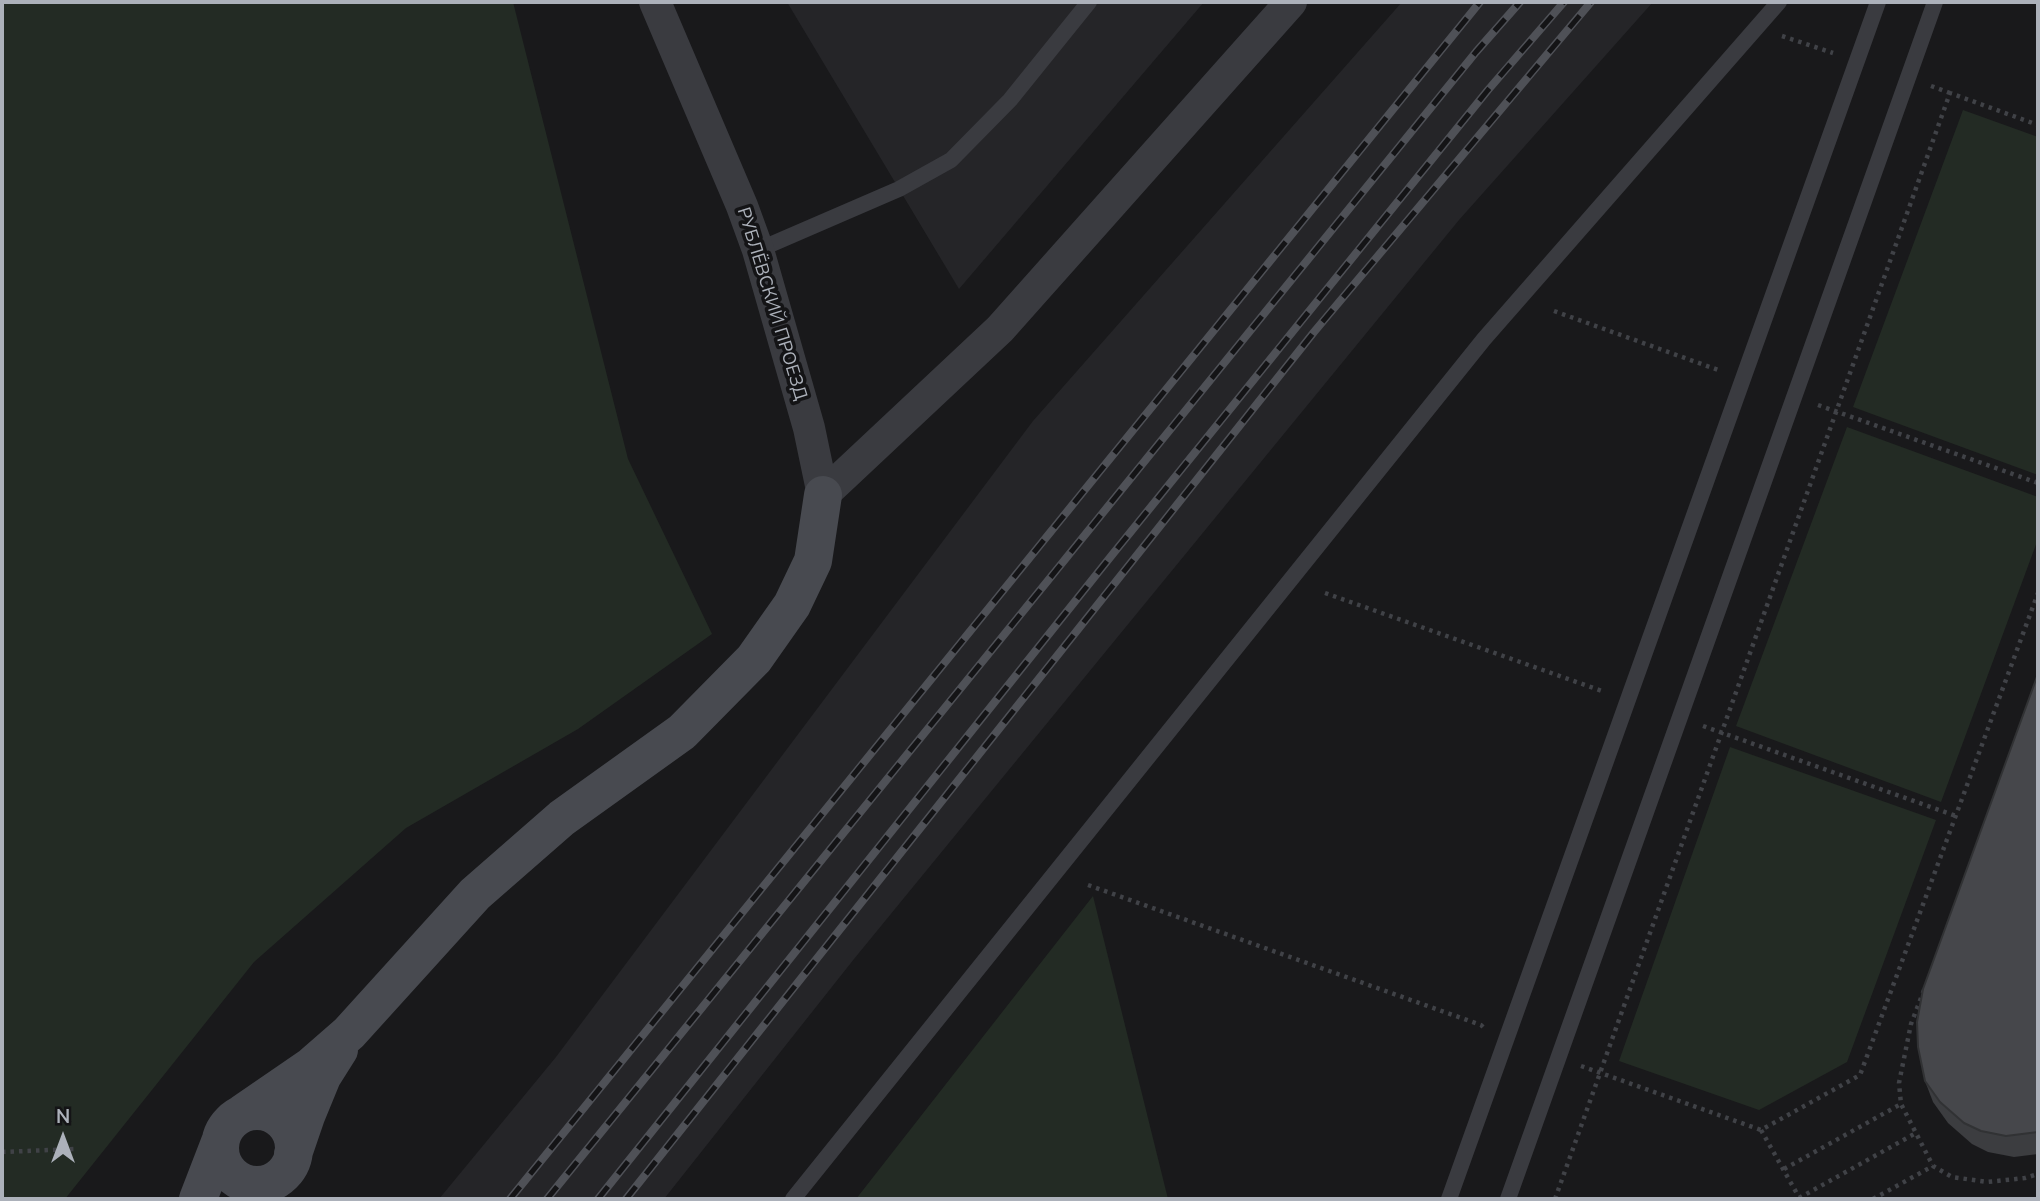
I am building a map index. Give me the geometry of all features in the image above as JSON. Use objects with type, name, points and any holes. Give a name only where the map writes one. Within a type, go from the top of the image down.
[{"type":"street","name":"РУБЛЁВСКИЙ ПРОЕЗД","points":[[655,2],[758,250],[809,428],[823,495]]},
{"type":"street","points":[[198,1199],[232,1128],[310,1068],[349,1033],[475,894],[562,818],[682,732],[754,659],[792,605],[813,561],[823,495],[1000,329],[1291,2]]},
{"type":"street","points":[[293,1154],[289,1129],[280,1119],[269,1113],[256,1111],[232,1128],[220,1155],[233,1177],[257,1185],[258,1191],[281,1176],[289,1166],[322,1077],[349,1033]]},
{"type":"lane","points":[[758,250],[899,189],[951,160],[1010,100],[1089,2]]},
{"type":"lane","points":[[793,1199],[1483,339],[1779,2]]},
{"type":"lane","points":[[1449,1199],[1878,2]]},
{"type":"lane","points":[[1508,1199],[1935,2]]},
{"type":"path","points":[[1555,1199],[1950,93],[2038,125]]},
{"type":"path","points":[[1554,312],[1743,379]]},
{"type":"path","points":[[1794,397],[2038,484]]},
{"type":"path","points":[[1325,593],[1628,700]]},
{"type":"path","points":[[1762,1130],[1860,1075],[2038,593]]},
{"type":"path","points":[[1679,718],[1956,816]]},
{"type":"path","points":[[1088,885],[1481,1025],[1490,1034],[1506,1040]]},
{"type":"path","points":[[1926,985],[1911,1024],[1899,1083],[1901,1104],[1934,1166],[1952,1177],[1987,1182],[2038,1174]]},
{"type":"path","points":[[1558,1058],[1762,1130],[1800,1198],[1916,1133]]},
{"type":"path","points":[[1784,1169],[1901,1104]]},
{"type":"path","points":[[2,1152],[74,1149]]},
{"type":"path","points":[[1873,1199],[1934,1166]]},
{"type":"shaded area","points":[[2,2],[513,2],[628,459],[712,634],[578,729],[406,828],[254,962],[65,1199],[2,1199]]},
{"type":"shaded area","points":[[787,2],[1204,2],[959,289]]},
{"type":"shaded area","points":[[1402,2],[1653,2],[1459,220],[854,959],[664,1199],[439,1199],[556,1057],[1033,421]]},
{"type":"shaded area","points":[[1963,110],[2038,137],[2038,475],[1853,407]]},
{"type":"shaded area","points":[[1847,427],[2038,497],[2038,539],[1941,802],[1736,726]]},
{"type":"shaded area","points":[[1730,747],[1936,820],[1847,1062],[1759,1110],[1619,1061]]},
{"type":"shaded area","points":[[1093,896],[1168,1199],[856,1199]]},
{"type":"building","points":[[2038,674],[2038,1132],[2006,1136],[1981,1131],[1964,1123],[1940,1102],[1925,1081],[1918,1047],[1917,1022],[1923,989]]},
{"type":"railway","points":[[510,1199],[1480,2]]},
{"type":"railway","points":[[547,1199],[1476,52],[1520,2]]},
{"type":"railway","points":[[598,1199],[1112,555],[1488,90],[1564,2]]},
{"type":"railway","points":[[626,1199],[1314,332],[1591,2]]}]
